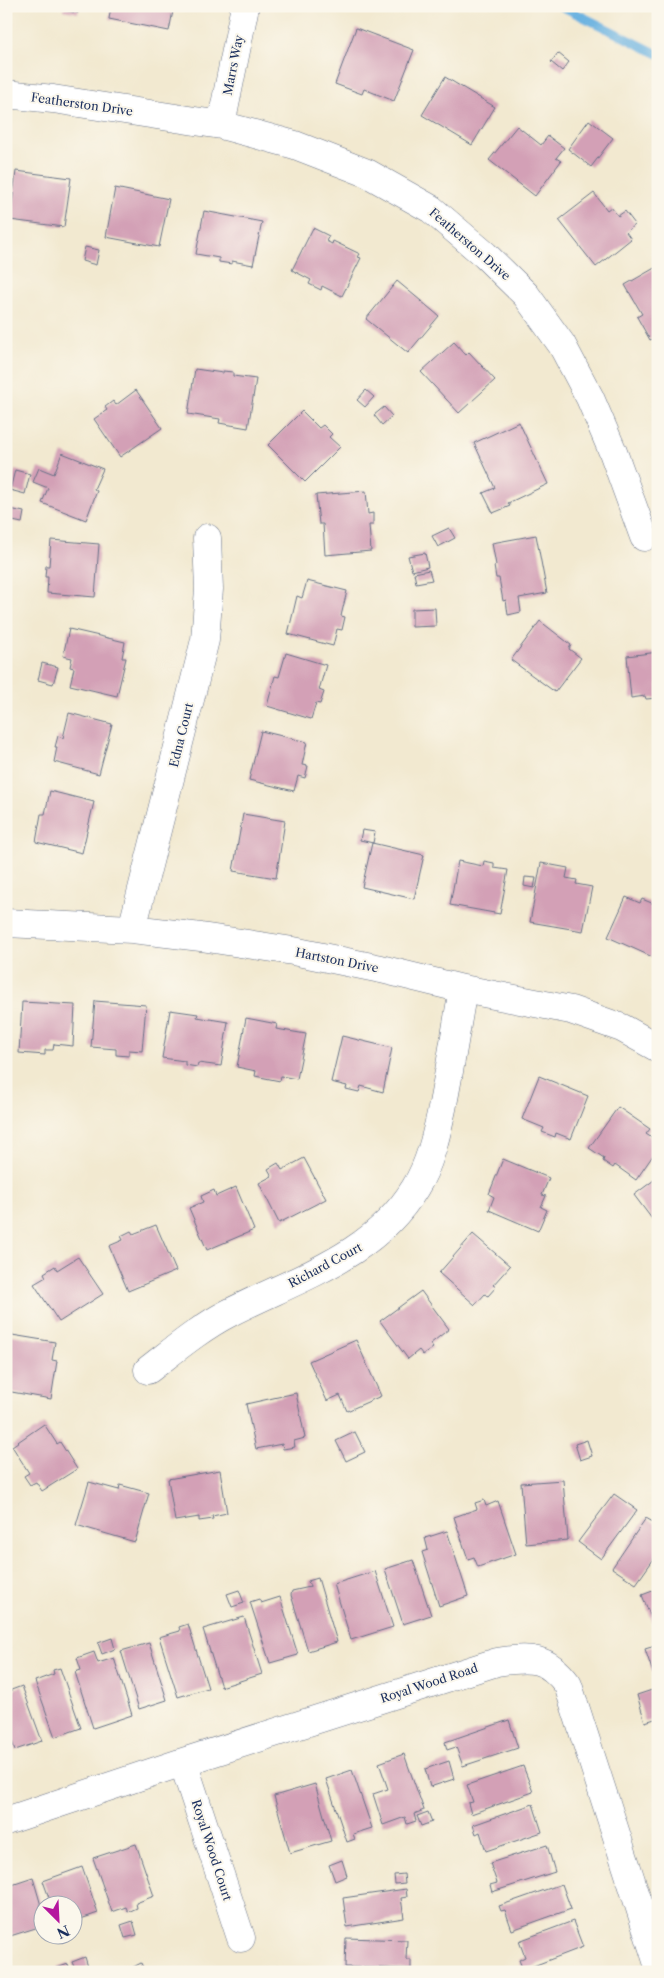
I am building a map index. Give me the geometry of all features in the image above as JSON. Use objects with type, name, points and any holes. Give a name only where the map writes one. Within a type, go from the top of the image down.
[{"type":"street","name":"Marrs Way","points":[[221,125],[245,6]]},
{"type":"street","name":"Featherston Drive","points":[[6,94],[53,99],[221,125],[295,144],[367,173],[432,209],[485,255],[526,295],[562,345],[590,398],[610,443],[644,537]]},
{"type":"street","name":"Edna Court","points":[[132,929],[205,640],[209,589],[207,538]]},
{"type":"street","name":"Hartston Drive","points":[[6,923],[132,929],[293,951],[381,969],[463,989],[571,1010],[622,1028],[658,1048]]},
{"type":"street","name":"Richard Court","points":[[148,1370],[184,1341],[227,1314],[332,1264],[364,1244],[393,1217],[416,1187],[434,1145],[446,1090],[463,989]]},
{"type":"street","name":"Royal Wood Road","points":[[6,1821],[183,1762],[497,1662],[524,1658],[543,1662],[559,1672],[568,1685],[658,1964]]},
{"type":"street","name":"Royal Wood Court","points":[[183,1762],[241,1938]]},
{"type":"building","points":[[64,6],[79,6],[78,13],[63,10]]},
{"type":"building","points":[[111,6],[174,6],[169,31],[109,19]]},
{"type":"building","points":[[356,28],[414,50],[394,101],[364,89],[362,94],[335,84]]},
{"type":"building","points":[[558,53],[569,62],[562,71],[551,62]]},
{"type":"building","points":[[445,77],[495,107],[472,145],[422,115]]},
{"type":"building","points":[[589,120],[613,138],[591,167],[568,149]]},
{"type":"building","points":[[517,126],[541,145],[548,136],[564,148],[556,158],[561,161],[535,196],[489,160]]},
{"type":"building","points":[[16,171],[71,178],[64,227],[10,220]]},
{"type":"building","points":[[115,188],[169,199],[159,247],[106,237]]},
{"type":"building","points":[[594,193],[607,210],[611,207],[618,216],[625,211],[635,224],[626,232],[631,239],[596,267],[559,220]]},
{"type":"building","points":[[204,211],[262,222],[253,265],[232,261],[232,264],[219,262],[219,258],[196,254]]},
{"type":"building","points":[[313,228],[329,236],[326,241],[332,244],[333,241],[360,254],[358,257],[361,258],[342,296],[322,286],[321,290],[309,284],[311,280],[292,270]]},
{"type":"building","points":[[85,247],[99,250],[96,265],[82,261]]},
{"type":"building","points":[[658,266],[658,336],[650,340],[637,317],[642,314],[625,285]]},
{"type":"building","points":[[397,281],[439,316],[408,353],[366,319]]},
{"type":"building","points":[[454,342],[466,355],[469,352],[495,380],[459,413],[421,372]]},
{"type":"building","points":[[195,369],[223,373],[223,371],[233,372],[233,376],[256,379],[248,428],[219,423],[220,419],[188,414]]},
{"type":"building","points":[[136,390],[162,428],[120,457],[94,419],[107,410],[105,407],[113,401],[116,405]]},
{"type":"building","points":[[366,390],[374,397],[365,407],[357,400]]},
{"type":"building","points":[[384,407],[392,416],[382,425],[374,415]]},
{"type":"building","points":[[302,411],[319,428],[323,425],[332,434],[329,437],[340,447],[305,482],[268,445]]},
{"type":"building","points":[[519,422],[548,484],[508,503],[510,506],[493,513],[483,493],[495,488],[474,443]]},
{"type":"building","points":[[62,453],[103,469],[94,489],[97,491],[86,520],[42,503],[48,488],[33,482],[39,468],[54,474]]},
{"type":"building","points":[[15,470],[30,474],[25,494],[10,490]]},
{"type":"building","points":[[366,491],[368,514],[373,513],[373,525],[369,525],[371,551],[325,555],[323,524],[319,524],[316,495]]},
{"type":"building","points":[[10,509],[24,512],[22,523],[8,520]]},
{"type":"building","points":[[449,528],[455,538],[438,547],[432,536]]},
{"type":"building","points":[[536,535],[547,593],[519,598],[521,612],[508,615],[506,600],[503,601],[499,578],[496,578],[492,543]]},
{"type":"building","points":[[51,540],[99,544],[95,597],[47,593],[48,577],[45,577],[46,566],[49,566]]},
{"type":"building","points":[[425,553],[428,567],[412,571],[408,556]]},
{"type":"building","points":[[429,570],[432,580],[416,583],[414,573]]},
{"type":"building","points":[[307,581],[347,591],[341,616],[345,617],[342,630],[337,629],[333,646],[288,634],[297,596],[302,598]]},
{"type":"building","points":[[435,608],[436,626],[412,627],[412,609]]},
{"type":"building","points":[[540,621],[571,645],[569,649],[581,658],[555,692],[511,660]]},
{"type":"building","points":[[69,629],[125,642],[122,658],[126,658],[117,696],[70,685],[74,668],[70,667],[72,658],[63,656]]},
{"type":"building","points":[[658,652],[658,698],[646,699],[645,696],[631,698],[627,656]]},
{"type":"building","points":[[286,653],[326,665],[319,690],[324,692],[320,704],[316,703],[311,719],[267,706],[275,676],[279,677]]},
{"type":"building","points":[[42,663],[58,667],[53,684],[38,680]]},
{"type":"building","points":[[69,713],[112,724],[99,774],[54,762],[58,736],[63,738]]},
{"type":"building","points":[[261,731],[307,742],[302,765],[308,766],[305,778],[298,776],[294,791],[249,780]]},
{"type":"building","points":[[50,791],[94,802],[82,853],[36,842],[41,814],[45,814]]},
{"type":"building","points":[[243,814],[285,821],[276,878],[233,871]]},
{"type":"building","points":[[362,830],[375,832],[373,843],[360,840]]},
{"type":"building","points":[[372,843],[424,855],[414,899],[362,887]]},
{"type":"building","points":[[458,861],[483,866],[484,861],[494,863],[494,868],[508,870],[500,914],[450,905]]},
{"type":"building","points":[[541,863],[568,868],[566,878],[577,880],[576,884],[592,887],[583,931],[530,922]]},
{"type":"building","points":[[525,877],[536,878],[534,888],[524,886]]},
{"type":"building","points":[[626,897],[640,903],[642,899],[654,904],[653,907],[658,909],[657,959],[608,937]]},
{"type":"building","points":[[95,1001],[146,1005],[142,1051],[129,1050],[129,1056],[116,1055],[116,1049],[91,1047]]},
{"type":"building","points":[[22,1002],[75,1005],[73,1046],[54,1044],[53,1050],[45,1050],[45,1055],[19,1053]]},
{"type":"building","points":[[170,1010],[198,1014],[197,1017],[228,1022],[221,1066],[198,1063],[197,1067],[185,1065],[185,1061],[162,1058]]},
{"type":"building","points":[[246,1018],[277,1024],[276,1029],[306,1034],[297,1079],[281,1076],[280,1081],[255,1076],[256,1071],[237,1067]]},
{"type":"building","points":[[342,1036],[392,1048],[383,1092],[361,1086],[359,1092],[346,1089],[347,1086],[331,1082]]},
{"type":"building","points":[[539,1076],[588,1096],[571,1139],[556,1133],[555,1137],[542,1132],[544,1128],[522,1119]]},
{"type":"building","points":[[618,1107],[650,1129],[646,1134],[658,1142],[658,1148],[636,1180],[615,1165],[613,1168],[603,1161],[604,1158],[589,1148]]},
{"type":"building","points":[[304,1158],[326,1199],[279,1223],[259,1183],[272,1176],[268,1169],[278,1163],[282,1170]]},
{"type":"building","points":[[503,1159],[549,1178],[542,1195],[546,1196],[541,1207],[547,1210],[538,1231],[489,1210],[494,1197],[489,1194]]},
{"type":"building","points":[[658,1177],[658,1227],[634,1195]]},
{"type":"building","points":[[236,1187],[254,1230],[207,1250],[189,1208],[203,1202],[201,1196],[214,1190],[216,1196]]},
{"type":"building","points":[[156,1225],[176,1271],[128,1291],[109,1246],[123,1240],[121,1236],[131,1231],[133,1234]]},
{"type":"building","points":[[473,1234],[510,1266],[493,1285],[496,1287],[488,1296],[485,1294],[475,1305],[439,1273]]},
{"type":"building","points":[[78,1257],[103,1294],[59,1322],[34,1284],[46,1277],[44,1273],[55,1266],[57,1270]]},
{"type":"building","points":[[421,1291],[449,1329],[430,1344],[433,1348],[423,1355],[419,1350],[408,1359],[380,1321]]},
{"type":"building","points":[[6,1334],[55,1342],[52,1360],[57,1361],[51,1399],[6,1391]]},
{"type":"building","points":[[356,1340],[381,1396],[347,1411],[340,1395],[327,1401],[309,1361]]},
{"type":"building","points":[[296,1393],[305,1438],[294,1441],[295,1447],[283,1449],[282,1444],[256,1449],[246,1404]]},
{"type":"building","points":[[44,1424],[57,1444],[60,1442],[77,1469],[42,1491],[36,1482],[30,1485],[24,1476],[29,1473],[12,1446]]},
{"type":"building","points":[[355,1432],[365,1452],[346,1461],[336,1441]]},
{"type":"building","points":[[587,1440],[592,1456],[580,1460],[575,1444]]},
{"type":"building","points":[[220,1470],[227,1513],[212,1516],[213,1519],[199,1521],[199,1517],[175,1521],[168,1479]]},
{"type":"building","points":[[563,1480],[568,1540],[526,1544],[521,1483]]},
{"type":"building","points":[[89,1482],[119,1490],[120,1485],[149,1493],[135,1542],[76,1525]]},
{"type":"building","points":[[614,1494],[637,1510],[601,1559],[578,1542]]},
{"type":"building","points":[[484,1500],[486,1506],[498,1501],[516,1554],[478,1567],[474,1557],[468,1559],[454,1517],[477,1509],[475,1503]]},
{"type":"building","points":[[646,1518],[658,1525],[658,1553],[636,1584],[612,1568]]},
{"type":"building","points":[[447,1531],[468,1596],[439,1606],[422,1552],[428,1550],[425,1538]]},
{"type":"building","points":[[413,1560],[431,1615],[403,1624],[385,1569]]},
{"type":"building","points":[[375,1571],[393,1627],[351,1640],[334,1584]]},
{"type":"building","points":[[318,1578],[337,1642],[308,1651],[291,1595],[292,1591],[310,1587],[308,1581]]},
{"type":"building","points":[[658,1589],[658,1635],[642,1595]]},
{"type":"building","points":[[239,1590],[244,1603],[232,1607],[227,1594]]},
{"type":"building","points":[[280,1597],[298,1655],[270,1663],[250,1602],[259,1599],[261,1603]]},
{"type":"building","points":[[244,1617],[262,1674],[221,1687],[203,1629]]},
{"type":"building","points":[[188,1624],[208,1688],[178,1697],[159,1637],[180,1631],[179,1627]]},
{"type":"building","points":[[112,1638],[115,1649],[102,1654],[98,1643]]},
{"type":"building","points":[[149,1643],[167,1700],[139,1709],[121,1651]]},
{"type":"building","points":[[658,1645],[658,1675],[654,1676],[645,1649]]},
{"type":"building","points":[[94,1652],[98,1663],[114,1658],[132,1715],[93,1728],[75,1672],[81,1670],[77,1658]]},
{"type":"building","points":[[60,1668],[81,1728],[55,1737],[35,1681],[54,1674],[53,1670]]},
{"type":"building","points":[[22,1686],[42,1741],[15,1750],[6,1725],[6,1692]]},
{"type":"building","points":[[658,1688],[658,1718],[645,1722],[637,1695]]},
{"type":"building","points":[[509,1720],[518,1748],[463,1766],[456,1747],[447,1750],[445,1742]]},
{"type":"building","points":[[404,1754],[424,1810],[414,1814],[416,1821],[407,1824],[405,1817],[383,1825],[373,1794],[388,1789],[379,1763]]},
{"type":"building","points":[[449,1761],[454,1779],[430,1787],[425,1769]]},
{"type":"building","points":[[523,1766],[533,1792],[471,1814],[468,1803],[473,1802],[467,1785]]},
{"type":"building","points":[[352,1770],[372,1828],[353,1834],[355,1839],[347,1842],[326,1779]]},
{"type":"building","points":[[315,1784],[331,1841],[290,1853],[274,1796]]},
{"type":"building","points":[[533,1804],[542,1832],[486,1851],[480,1832],[476,1834],[473,1825]]},
{"type":"building","points":[[428,1812],[432,1822],[421,1826],[417,1816]]},
{"type":"building","points":[[136,1844],[154,1896],[136,1903],[137,1908],[128,1912],[126,1907],[112,1912],[93,1858]]},
{"type":"building","points":[[547,1845],[555,1872],[492,1892],[490,1885],[497,1883],[490,1863]]},
{"type":"building","points":[[342,1860],[347,1876],[335,1881],[329,1865]]},
{"type":"building","points":[[82,1867],[98,1913],[82,1919],[82,1896],[48,1896],[43,1881]]},
{"type":"building","points":[[404,1874],[405,1883],[395,1884],[394,1875]]},
{"type":"building","points":[[33,1878],[38,1896],[32,1896],[32,1929],[7,1937],[6,1887]]},
{"type":"building","points":[[562,1884],[571,1909],[512,1930],[505,1910],[501,1911],[499,1906]]},
{"type":"building","points":[[406,1889],[407,1897],[401,1898],[404,1918],[347,1927],[343,1898]]},
{"type":"building","points":[[133,1921],[137,1935],[125,1938],[121,1925]]},
{"type":"building","points":[[573,1921],[583,1947],[523,1970],[519,1960],[525,1957],[519,1941]]},
{"type":"building","points":[[346,1938],[407,1940],[406,1960],[411,1960],[411,1969],[345,1967]]},
{"type":"building","points":[[85,1957],[88,1967],[76,1972],[72,1962]]},
{"type":"building","points":[[141,1963],[145,1972],[124,1972]]},
{"type":"building","points":[[68,1964],[71,1972],[59,1972],[57,1968]]},
{"type":"waterway","points":[[561,6],[658,54]]}]
